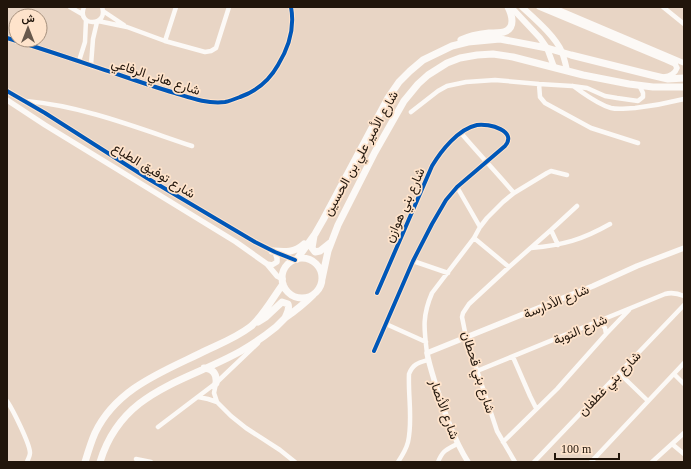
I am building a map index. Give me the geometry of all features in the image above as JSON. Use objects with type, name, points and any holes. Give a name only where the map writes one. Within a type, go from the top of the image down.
[{"type":"main road","points":[[452,46],[462,39],[477,35],[506,31],[510,28],[512,22],[510,7]]},
{"type":"main road","points":[[510,7],[534,30],[547,48],[554,67]]},
{"type":"main road","points":[[522,7],[553,39],[562,52],[567,71]]},
{"type":"main road","name":"شارع الأمير علي بن الحسين","points":[[296,259],[315,234],[331,206],[388,98],[400,82],[417,64],[452,46],[468,42],[500,39],[547,48],[668,79],[684,78]]},
{"type":"main road","name":"شارع الأمير علي بن الحسين","points":[[322,279],[331,242],[374,152],[404,101],[418,84],[428,75],[447,63],[460,58],[493,54],[513,57],[584,75],[639,85],[653,87],[684,86]]},
{"type":"main road","points":[[315,234],[312,246],[312,250],[315,252],[320,251],[331,242]]},
{"type":"main road","points":[[273,251],[293,251],[303,246],[315,234]]},
{"type":"main road","points":[[100,462],[112,433],[121,421],[146,398],[162,388],[240,352],[284,320],[305,303],[313,295],[320,288],[322,279],[321,270],[315,262],[307,258],[296,259],[289,263],[283,273],[283,281],[287,291],[295,296],[304,298],[313,295]]},
{"type":"main road","points":[[255,323],[283,281]]},
{"type":"main road","points":[[85,462],[90,445],[99,426],[118,402],[130,391],[161,372],[244,331],[266,317],[282,302],[288,304],[289,307],[284,320]]},
{"type":"main road","points":[[204,368],[213,370],[217,378],[216,383]]},
{"type":"street","points":[[70,7],[82,14],[86,20],[85,42],[79,61]]},
{"type":"street","points":[[82,14],[84,7]]},
{"type":"street","points":[[165,40],[176,7]]},
{"type":"street","points":[[86,20],[127,27],[165,40],[208,52],[216,48],[229,7]]},
{"type":"street","name":"شارع هاني الرفاعي","points":[[7,38],[163,90],[198,100],[225,102],[250,93],[260,87],[274,72],[285,52],[290,38],[292,27],[291,7]]},
{"type":"street","points":[[539,7],[675,64],[677,68],[673,74],[660,77]]},
{"type":"street","points":[[552,7],[684,63]]},
{"type":"street","points":[[663,7],[684,24]]},
{"type":"street","points":[[91,65],[93,39],[97,21],[102,17],[103,9],[127,27]]},
{"type":"street","points":[[411,112],[438,91],[447,86],[466,82],[495,80],[572,86],[587,88],[606,96],[638,101],[643,97],[643,93],[639,85]]},
{"type":"street","points":[[539,84],[540,97],[545,103],[591,128],[638,143]]},
{"type":"street","points":[[572,86],[610,108],[625,109],[660,105],[684,99]]},
{"type":"street","name":"شارع توفيق الطباع","points":[[7,91],[147,178],[254,242],[273,251],[296,259]]},
{"type":"street","name":"شارع توفيق الطباع","points":[[7,100],[45,125],[236,242],[266,264],[283,281]]},
{"type":"street","points":[[24,101],[43,102],[90,112],[192,146]]},
{"type":"street","points":[[638,101],[640,107]]},
{"type":"street","points":[[45,125],[51,117]]},
{"type":"street","name":"شارع بني هوازن","points":[[374,351],[432,224],[446,200],[456,187],[508,143],[508,135],[502,130],[489,124],[477,125],[469,128],[461,133],[438,156],[432,166],[377,293]]},
{"type":"street","points":[[461,133],[514,193]]},
{"type":"street","points":[[427,353],[424,323],[426,308],[432,293],[474,238],[487,218],[514,193],[551,171],[567,175]]},
{"type":"street","points":[[456,187],[480,227]]},
{"type":"street","name":"شارع بني قحطان","points":[[515,462],[497,431],[466,337],[462,317],[464,310],[469,304],[577,206]]},
{"type":"street","points":[[531,248],[558,245],[584,238],[610,224]]},
{"type":"street","points":[[551,230],[558,245]]},
{"type":"street","points":[[474,238],[509,267]]},
{"type":"street","name":"شارع الأدارسة","points":[[427,353],[593,286],[636,266],[684,248]]},
{"type":"street","points":[[266,264],[272,265],[277,262],[277,256],[273,251]]},
{"type":"street","points":[[414,261],[448,273]]},
{"type":"street","name":"شارع التوبة","points":[[477,371],[671,292],[684,296]]},
{"type":"street","name":"شارع بني غطفان","points":[[534,462],[684,305]]},
{"type":"street","points":[[503,442],[557,388],[631,308]]},
{"type":"street","points":[[599,321],[605,328],[606,334]]},
{"type":"street","points":[[386,324],[426,342]]},
{"type":"street","points":[[158,427],[216,383],[265,335]]},
{"type":"street","name":"شارع الأنصار","points":[[427,353],[445,413],[457,444],[468,462]]},
{"type":"street","points":[[513,357],[536,408]]},
{"type":"street","points":[[398,462],[403,454],[410,430],[409,374],[418,363],[428,360]]},
{"type":"street","points":[[591,462],[684,363]]},
{"type":"street","points":[[618,373],[648,401]]},
{"type":"street","points":[[674,374],[684,384]]},
{"type":"street","points":[[216,383],[214,393],[217,402]]},
{"type":"street","points":[[198,397],[217,402],[249,431],[280,450],[295,462]]},
{"type":"street","points":[[7,401],[28,444],[30,455],[27,462]]},
{"type":"street","points":[[652,462],[684,433]]},
{"type":"street","points":[[677,439],[684,438]]},
{"type":"street","points":[[438,462],[444,451],[457,444]]},
{"type":"street","points":[[672,444],[684,454]]},
{"type":"street","points":[[136,459],[151,462]]},
{"type":"cycle path","points":[[7,38],[187,97],[205,101],[225,102],[246,95],[262,85],[274,71],[282,58],[292,30],[291,7]]},
{"type":"cycle path","points":[[7,91],[45,113],[147,178],[255,242],[295,260]]},
{"type":"cycle path","points":[[374,351],[413,261],[446,200],[457,187],[505,146],[508,141],[508,136],[505,132],[488,125],[477,125],[463,131],[445,147],[432,166],[377,293]]}]
